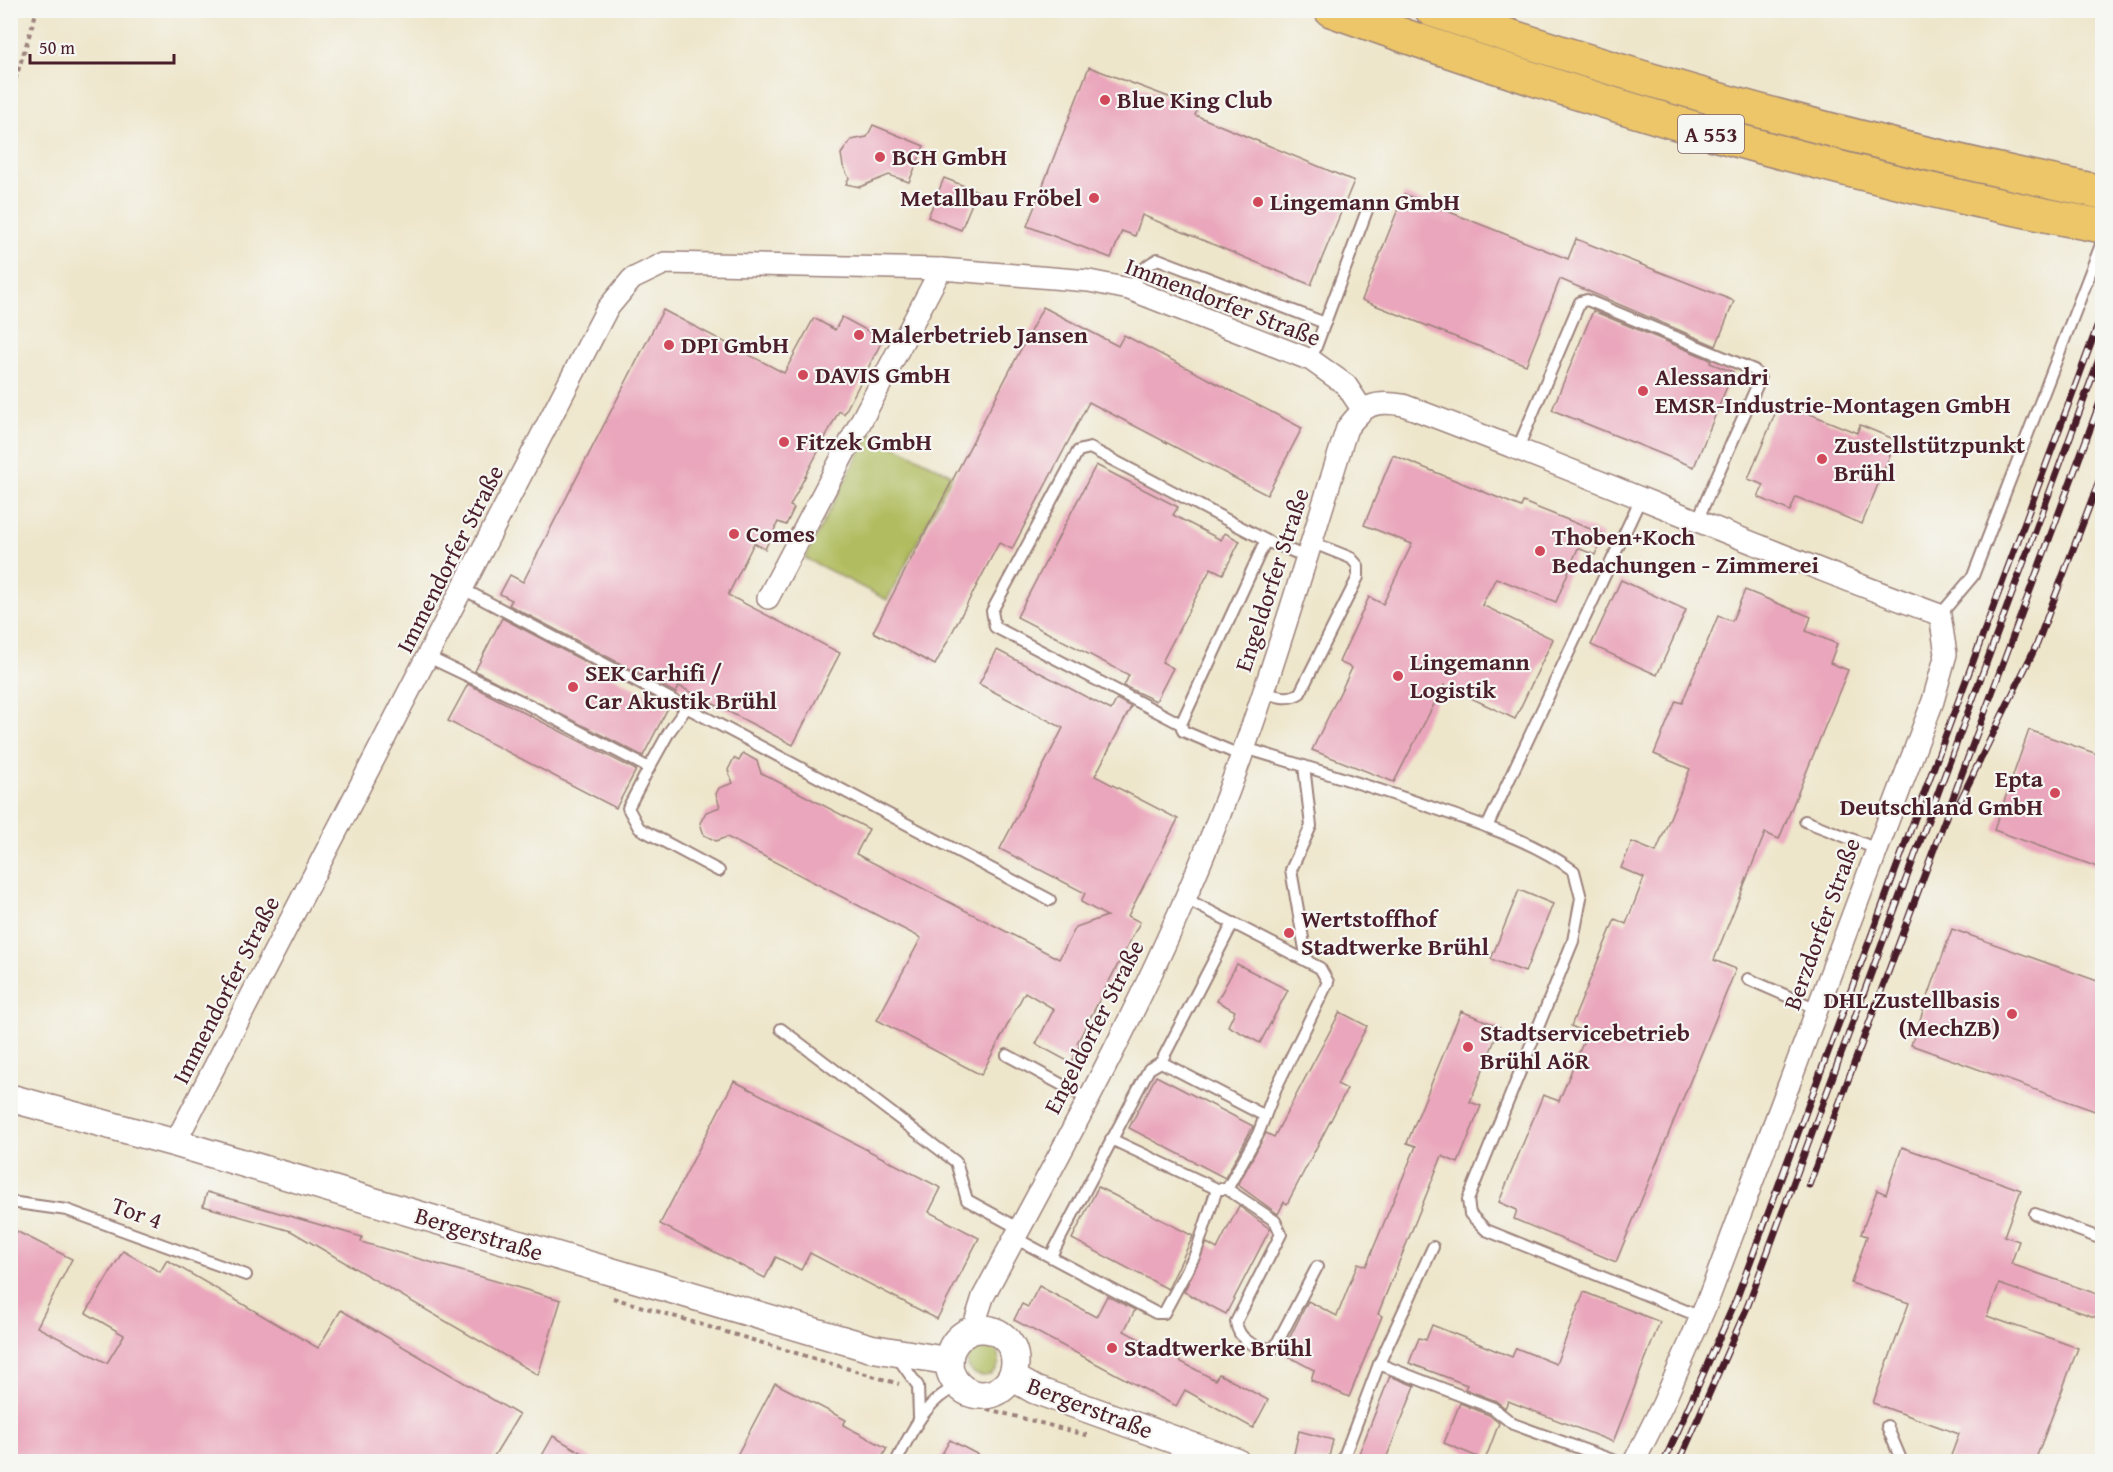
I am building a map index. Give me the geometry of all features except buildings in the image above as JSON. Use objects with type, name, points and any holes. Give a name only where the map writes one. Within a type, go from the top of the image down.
[{"type":"highway","name":"A 553","points":[[1331,10],[1559,88],[1717,136],[1904,184],[2102,231]]},
{"type":"highway","name":"A 553","points":[[1432,10],[1633,76],[1794,123],[1993,170],[2103,192]]},
{"type":"street","name":"Immendorfer Straße","points":[[175,1143],[608,309],[632,279],[664,263],[941,269],[1089,281],[1133,290],[1311,360],[1346,385],[1362,409]]},
{"type":"street","points":[[768,598],[941,269]]},
{"type":"street","points":[[1362,409],[1384,402],[1402,405],[1518,448],[1697,521],[1940,615]]},
{"type":"street","name":"Engeldorfer Straße","points":[[976,1330],[976,1319],[983,1297],[1088,1099],[1186,899],[1244,752],[1347,428],[1362,409]]},
{"type":"street","name":"Berzdorfer Straße","points":[[1634,1461],[1663,1404],[1701,1317],[1933,701],[1946,654],[1940,615]]},
{"type":"street","name":"Bergerstraße","points":[[10,1098],[175,1143],[717,1305],[894,1353],[950,1361]]},
{"type":"street","points":[[976,1330],[988,1330],[1000,1334],[1009,1342],[1015,1359],[1012,1377],[1005,1387],[994,1393],[982,1395],[970,1393],[960,1386],[950,1370],[955,1344],[976,1330]]},
{"type":"street","name":"Bergerstraße","points":[[1012,1377],[1035,1390],[1184,1453],[1236,1461]]},
{"type":"lane","points":[[1311,360],[1370,205]]},
{"type":"lane","points":[[1940,615],[1973,576],[2102,231]]},
{"type":"lane","points":[[1133,290],[1136,278],[1144,268],[1158,259],[1325,323]]},
{"type":"lane","points":[[1518,448],[1580,302],[1587,300],[1619,313],[1754,370],[1760,380],[1697,521]]},
{"type":"lane","points":[[1181,724],[995,627],[992,611],[1078,451],[1090,448],[1269,542],[1351,558],[1358,566],[1358,577],[1300,693],[1293,698],[1283,698],[1263,692]]},
{"type":"lane","points":[[1487,826],[1641,498]]},
{"type":"lane","points":[[1269,542],[1261,547],[1181,724],[1183,730],[1244,752],[1304,766],[1487,826],[1551,854],[1574,871],[1581,898],[1573,941],[1468,1200],[1470,1214],[1486,1230],[1701,1317]]},
{"type":"lane","points":[[463,589],[1050,900]]},
{"type":"lane","points":[[428,657],[525,703],[649,768]]},
{"type":"lane","points":[[687,707],[669,732],[628,808],[639,828],[719,871]]},
{"type":"lane","points":[[1304,766],[1311,826],[1291,870],[1306,961]]},
{"type":"lane","points":[[1805,821],[1877,849]]},
{"type":"lane","points":[[781,1029],[956,1162],[967,1200],[1051,1256],[1156,1314],[1164,1313],[1195,1255],[1222,1189],[1265,1116],[1328,982],[1320,968],[1186,899]]},
{"type":"lane","points":[[1051,1256],[1149,1069],[1161,1062],[1233,923]]},
{"type":"lane","points":[[1748,979],[1817,1010]]},
{"type":"lane","points":[[1007,1055],[1088,1099]]},
{"type":"lane","points":[[1161,1062],[1265,1116]]},
{"type":"lane","points":[[1111,1139],[1222,1189],[1275,1221],[1281,1234],[1236,1322],[1244,1340],[1259,1348],[1274,1349],[1317,1267]]},
{"type":"lane","name":"Tor 4","points":[[10,1202],[68,1210],[246,1275]]},
{"type":"lane","points":[[2035,1214],[2103,1239]]},
{"type":"lane","points":[[1342,1461],[1379,1364],[1433,1247]]},
{"type":"lane","points":[[894,1353],[918,1386],[919,1417]]},
{"type":"lane","points":[[1379,1364],[1493,1408],[1513,1424],[1618,1461]]},
{"type":"lane","points":[[896,1461],[919,1417],[951,1389],[960,1386]]},
{"type":"lane","points":[[1887,1426],[1902,1461]]},
{"type":"path","points":[[10,97],[37,10]]},
{"type":"green space","points":[[870,433],[952,475],[887,600],[805,558]]},
{"type":"green space","points":[[983,1344],[994,1349],[999,1360],[994,1371],[983,1376],[972,1371],[967,1360],[972,1349]]},
{"type":"railway","points":[[1664,1462],[1736,1300],[2102,314]]},
{"type":"railway","points":[[1679,1462],[1748,1305],[2102,351]]},
{"type":"railway","points":[[1809,1185],[2102,397]]},
{"type":"railway","points":[[1960,801],[2037,644],[2102,473]]},
{"type":"place","name":"Blue King Club","points":[[1105,100]]},
{"type":"place","name":"BCH GmbH","points":[[880,157]]},
{"type":"place","name":"Metallbau Fröbel","points":[[1094,198]]},
{"type":"place","name":"Lingemann GmbH","points":[[1258,202]]},
{"type":"place","name":"Malerbetrieb Jansen","points":[[859,335]]},
{"type":"place","name":"DPI GmbH","points":[[669,345]]},
{"type":"place","name":"DAVIS GmbH","points":[[803,375]]},
{"type":"place","name":"Alessandri EMSR-Industrie-Montagen GmbH","points":[[1643,391]]},
{"type":"place","name":"Fitzek GmbH","points":[[784,442]]},
{"type":"place","name":"Zustellstützpunkt Brühl","points":[[1822,459]]},
{"type":"place","name":"Comes","points":[[734,534]]},
{"type":"place","name":"Thoben+Koch Bedachungen - Zimmerei","points":[[1540,551]]},
{"type":"place","name":"Lingemann Logistik","points":[[1398,676]]},
{"type":"place","name":"SEK Carhifi / Car Akustik Brühl","points":[[573,687]]},
{"type":"place","name":"Epta Deutschland GmbH","points":[[2055,793]]},
{"type":"place","name":"Wertstoffhof Stadtwerke Brühl","points":[[1289,933]]},
{"type":"place","name":"DHL Zustellbasis (MechZB)","points":[[2012,1014]]},
{"type":"place","name":"Stadtservicebetrieb Brühl AöR","points":[[1468,1047]]},
{"type":"place","name":"Stadtwerke Brühl","points":[[1112,1348]]}]
